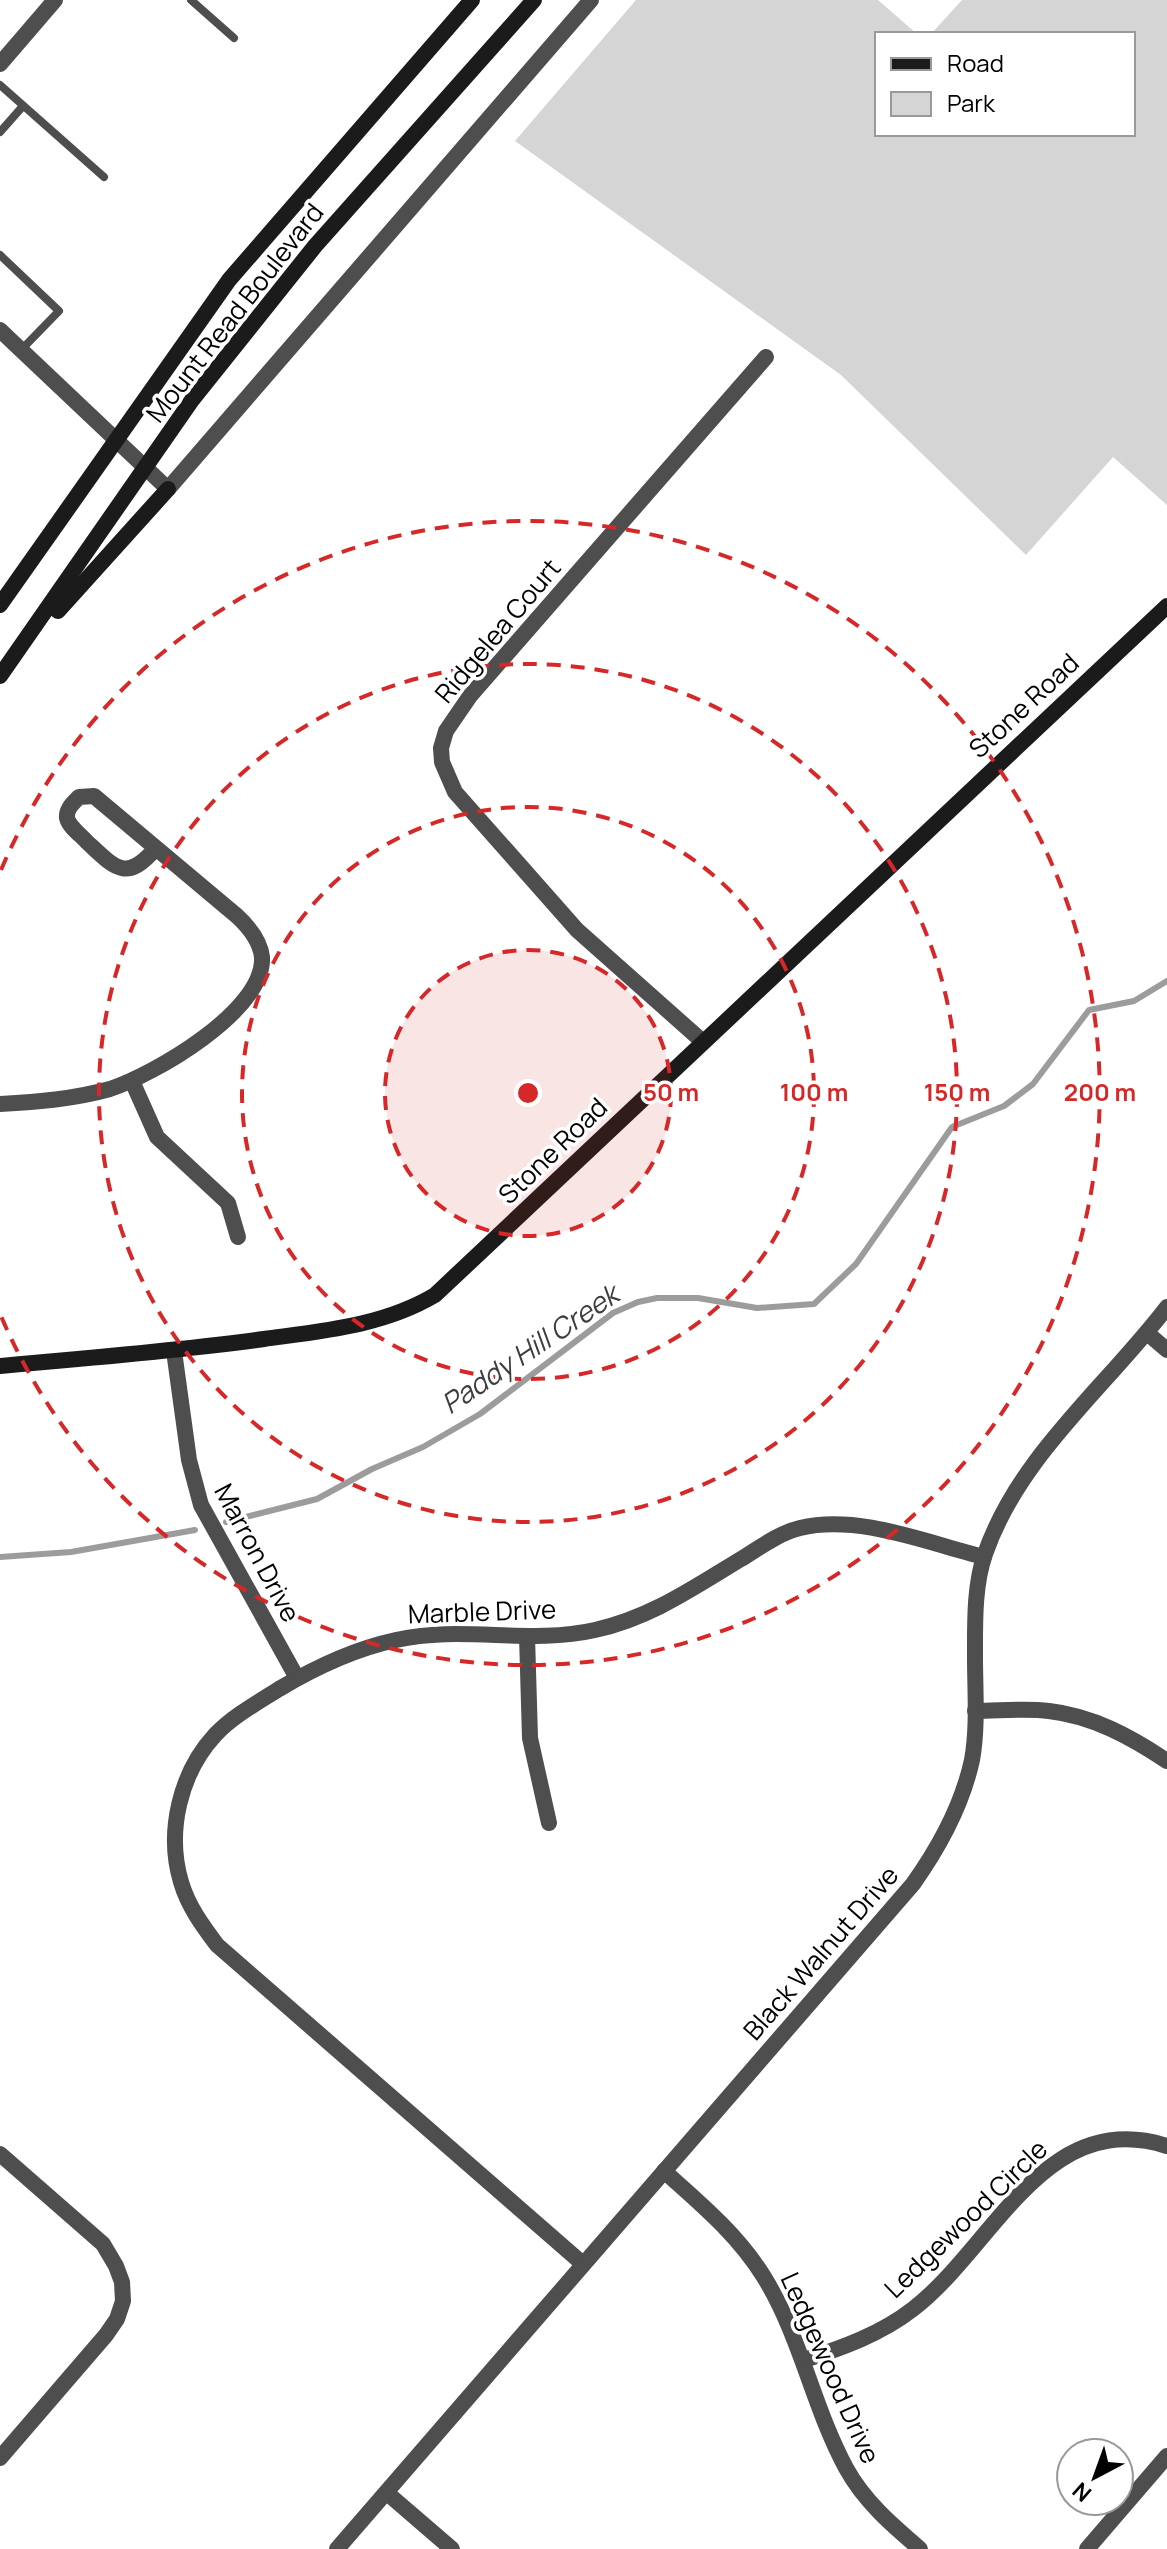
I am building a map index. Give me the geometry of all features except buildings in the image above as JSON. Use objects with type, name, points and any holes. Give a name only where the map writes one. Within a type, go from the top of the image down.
[{"type":"main road","name":"Mount Read Boulevard","points":[[0,605],[229,280],[472,0]]},
{"type":"main road","name":"Mount Read Boulevard","points":[[0,676],[192,400],[315,246],[534,0]]},
{"type":"main road","points":[[12,662],[168,489]]},
{"type":"main road","name":"Stone Road","points":[[0,1366],[174,1351],[368,1323],[416,1307],[435,1295],[1167,606]]},
{"type":"street","points":[[0,64],[55,0]]},
{"type":"street","points":[[0,330],[168,489],[591,0]]},
{"type":"street","name":"Ridgelea Court","points":[[702,1041],[567,919],[455,792],[442,762],[441,748],[446,731],[470,696],[766,357]]},
{"type":"street","points":[[0,1104],[77,1097],[132,1081],[177,1056],[225,1020],[253,987],[260,973],[262,958],[250,929],[156,848],[94,796],[79,797],[69,807],[67,818],[74,829],[115,867],[126,870],[142,865],[156,848]]},
{"type":"street","points":[[132,1081],[157,1137],[228,1203],[238,1237]]},
{"type":"street","name":"Black Walnut Drive","points":[[337,2549],[930,1861],[960,1803],[972,1757],[975,1630],[984,1557],[1000,1516],[1022,1478],[1167,1307]]},
{"type":"street","points":[[1147,1333],[1167,1350]]},
{"type":"street","name":"Marron Drive","points":[[174,1351],[189,1460],[201,1505],[216,1538],[297,1678]]},
{"type":"street","name":"Marble Drive","points":[[583,2264],[217,1945],[188,1902],[181,1881],[175,1841],[181,1794],[191,1772],[214,1736],[233,1719],[297,1678],[357,1650],[398,1639],[474,1633],[527,1636],[592,1631],[634,1620],[664,1607],[754,1551],[798,1528],[818,1525],[869,1528],[984,1557]]},
{"type":"street","points":[[527,1636],[530,1738],[549,1823]]},
{"type":"street","points":[[975,1711],[1046,1710],[1078,1715],[1110,1727],[1167,1761]]},
{"type":"street","name":"Ledgewood Circle","points":[[804,2360],[839,2349],[890,2326],[913,2309],[939,2287],[1029,2186],[1065,2154],[1103,2141],[1125,2139],[1167,2146]]},
{"type":"street","points":[[0,2154],[103,2244],[122,2282],[123,2301],[117,2319],[106,2335],[0,2458]]},
{"type":"street","name":"Ledgewood Drive","points":[[664,2171],[724,2225],[747,2252],[765,2279],[804,2360],[833,2441],[847,2469],[864,2496],[882,2516],[920,2549]]},
{"type":"street","points":[[1087,2549],[1167,2456]]},
{"type":"street","points":[[387,2493],[452,2549]]},
{"type":"lane","points":[[191,0],[234,38]]},
{"type":"lane","points":[[0,85],[104,177]]},
{"type":"lane","points":[[0,132],[23,106]]},
{"type":"lane","points":[[0,255],[59,311],[21,350]]},
{"type":"green space","points":[[636,0],[878,0],[915,32],[875,32],[875,136],[1135,136],[1135,32],[933,32],[962,0],[1167,0],[1167,505],[1113,457],[1026,555],[841,375],[515,141]]},
{"type":"waterway","name":"Paddy Hill Creek","points":[[226,1522],[317,1499],[372,1469],[423,1447],[480,1414],[613,1313],[638,1302],[657,1298],[698,1298],[757,1308],[814,1304],[856,1264],[952,1127],[1004,1106],[1033,1084],[1089,1010],[1134,1001],[1167,981]]},
{"type":"waterway","name":"Paddy Hill Creek","points":[[0,1557],[71,1552],[195,1530]]}]
